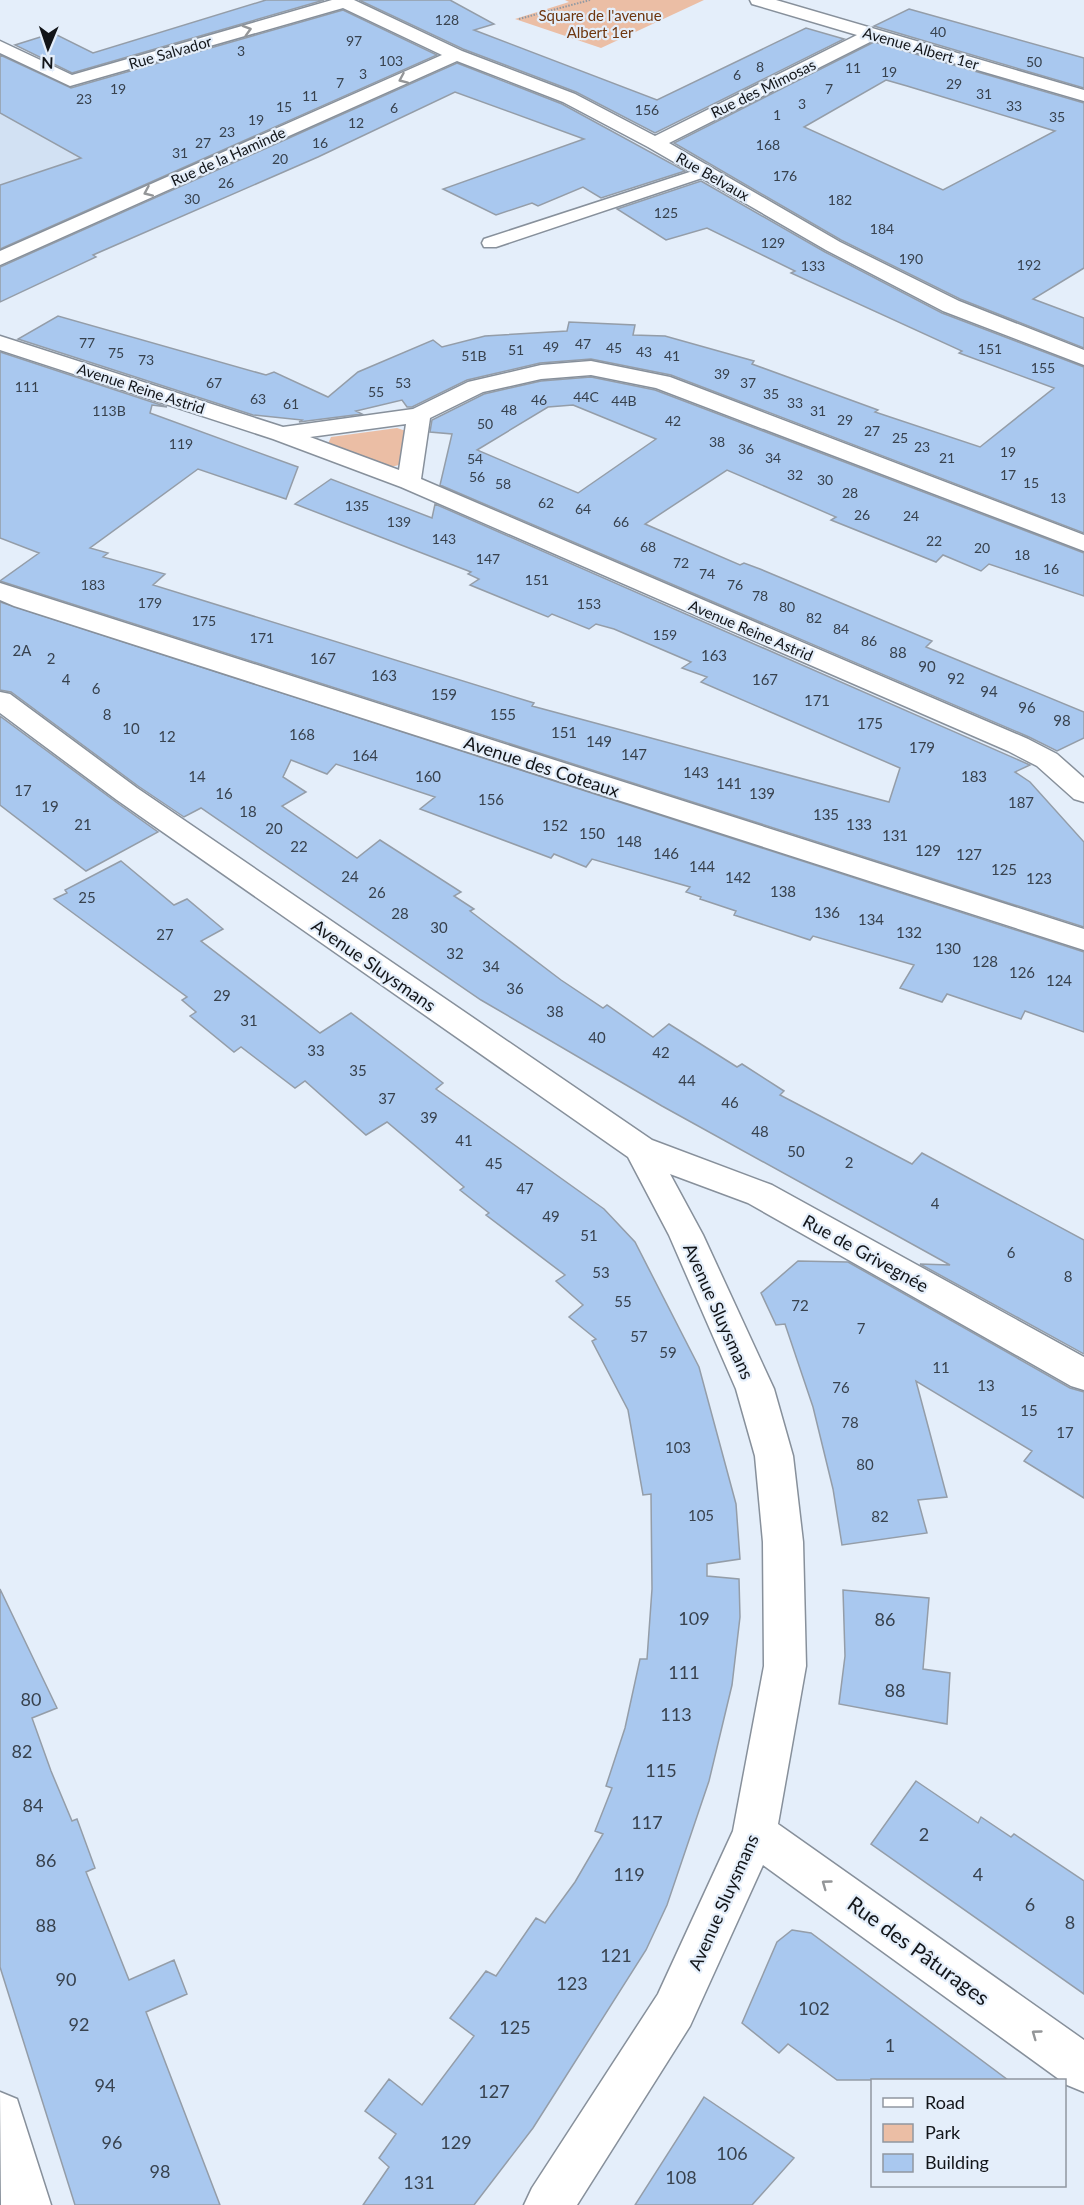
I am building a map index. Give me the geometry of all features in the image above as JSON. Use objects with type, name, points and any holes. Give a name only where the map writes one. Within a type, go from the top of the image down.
[{"type":"street","name":"Avenue Albert 1er","points":[[758,0],[1084,96]]},
{"type":"street","name":"Rue Salvador","points":[[0,46],[70,81],[343,1]]},
{"type":"street","name":"Rue Belvaux","points":[[343,1],[456,56],[568,98],[655,143],[833,246],[951,306],[1084,358]]},
{"type":"street","name":"Rue des Mimosas","points":[[655,143],[872,34]]},
{"type":"street","name":"Rue de la Haminde","points":[[3,254],[456,56]]},
{"type":"street","name":"Avenue Reine Astrid","points":[[0,343],[281,434],[409,482],[1018,745],[1047,760],[1084,793]]},
{"type":"street","name":"Avenue Reine Astrid","points":[[281,434],[419,415],[476,387],[509,378],[591,368],[662,382],[1084,544]]},
{"type":"street","points":[[409,482],[419,415]]},
{"type":"street","name":"Avenue des Coteaux","points":[[0,591],[45,608],[1084,940]]},
{"type":"street","name":"Avenue Sluysmans","points":[[0,700],[137,801],[640,1149],[686,1235],[755,1389],[774,1456],[783,1542],[785,1666],[755,1833],[675,2010],[549,2205]]},
{"type":"street","name":"Rue de Grivegnée","points":[[640,1149],[760,1194],[1084,1376]]},
{"type":"street","name":"Rue des Pâturages","points":[[755,1833],[1084,2068]]},
{"type":"street","points":[[0,2116],[26,2205]]},
{"type":"lane","points":[[490,243],[705,172]]},
{"type":"path","points":[[519,19],[590,0]]},
{"type":"shaded area","points":[[0,63],[140,141],[0,236]]},
{"type":"green space","name":"Square de l'avenue Albert 1er","points":[[565,0],[704,0],[601,48],[515,19],[569,2]]},
{"type":"green space","points":[[397,428],[406,431],[403,463],[395,466],[375,465],[327,446],[331,437]]},
{"type":"building","points":[[266,0],[324,0],[72,73],[15,45],[53,33],[93,53]]},
{"type":"building","points":[[359,0],[450,0],[494,24],[474,30],[657,100],[806,28],[844,39],[655,133],[576,92],[463,49]]},
{"type":"building","points":[[909,9],[1084,58],[1084,88],[874,26]]},
{"type":"building","points":[[343,10],[437,55],[0,249],[0,185],[81,158],[0,113],[0,55],[71,88]]},
{"type":"building","points":[[874,42],[1084,103],[1084,268],[1033,299],[1084,318],[1084,348],[960,299],[841,240],[674,143]],"holes":[[[886,80],[1055,131],[943,190],[804,127]]]},
{"type":"building","points":[[457,63],[562,104],[685,171],[601,198],[583,187],[538,206],[532,203],[496,215],[443,189],[584,139],[455,92],[318,157],[93,255],[96,257],[0,302],[0,267]]},
{"type":"building","points":[[701,181],[825,252],[942,313],[1084,367],[1084,533],[671,375],[591,359],[540,363],[467,380],[412,407],[407,407],[402,400],[356,411],[362,414],[299,422],[302,420],[253,415],[18,339],[58,316],[266,375],[274,372],[328,397],[358,372],[433,340],[442,347],[485,336],[567,331],[569,322],[635,325],[633,335],[665,336],[754,361],[752,364],[878,410],[875,412],[980,447],[1054,388],[959,353],[962,351],[791,273],[795,271],[707,228],[666,240],[617,209]]},
{"type":"building","points":[[0,352],[167,407],[152,405],[150,413],[298,467],[286,499],[198,469],[90,548],[108,553],[103,557],[165,574],[153,585],[534,703],[532,706],[889,802],[900,768],[701,682],[707,677],[682,668],[691,662],[614,629],[596,624],[589,629],[552,614],[548,617],[470,585],[479,579],[468,574],[471,572],[295,504],[331,479],[432,518],[435,504],[1030,765],[1015,772],[1030,782],[1084,842],[1084,927],[0,581],[39,553],[0,538]]},
{"type":"building","points":[[591,377],[655,390],[1084,553],[1084,596],[989,564],[981,571],[943,555],[936,562],[831,520],[836,517],[727,470],[645,524],[740,565],[744,563],[760,569],[932,641],[926,647],[1084,712],[1084,738],[1057,751],[440,485],[452,434],[430,432],[432,420],[484,394],[541,381]],"holes":[[[573,405],[656,439],[578,493],[477,450],[548,407]]]},
{"type":"building","points":[[0,602],[1084,952],[1084,1032],[1025,1011],[1021,1019],[947,994],[942,1002],[900,988],[914,965],[813,936],[810,940],[734,915],[736,911],[686,892],[690,887],[592,859],[586,867],[554,854],[551,858],[420,809],[435,797],[336,764],[327,774],[291,760],[283,777],[306,792],[282,806],[357,858],[380,840],[461,892],[454,896],[474,909],[470,911],[561,980],[603,1008],[607,1005],[653,1037],[669,1024],[737,1067],[742,1064],[784,1091],[780,1095],[912,1164],[922,1153],[1084,1240],[1084,1354],[920,1264],[950,1265],[662,1106],[481,1000],[201,808],[184,817],[138,786],[11,692],[0,690]]},
{"type":"building","points":[[0,716],[158,832],[86,871],[0,805]]},
{"type":"building","points":[[121,861],[174,905],[187,899],[223,929],[201,941],[320,1033],[351,1013],[443,1083],[436,1089],[604,1209],[635,1242],[699,1367],[736,1504],[740,1559],[707,1564],[707,1576],[739,1579],[740,1617],[732,1685],[709,1781],[667,1905],[646,1950],[533,2128],[474,2205],[363,2205],[389,2167],[379,2158],[396,2134],[365,2111],[389,2079],[422,2105],[474,2036],[450,2018],[486,1971],[496,1976],[536,1918],[545,1923],[575,1882],[603,1834],[595,1831],[612,1788],[606,1786],[625,1728],[640,1659],[647,1659],[652,1589],[651,1494],[643,1495],[628,1410],[592,1341],[596,1339],[569,1317],[583,1305],[556,1281],[565,1275],[486,1215],[489,1213],[460,1190],[464,1187],[387,1122],[366,1135],[305,1081],[295,1088],[241,1047],[234,1052],[190,1016],[196,1012],[182,1000],[187,997],[54,899],[67,893],[65,890]]},
{"type":"building","points":[[798,1261],[848,1262],[1070,1388],[1084,1392],[1084,1498],[1024,1461],[1032,1451],[916,1381],[947,1497],[918,1500],[927,1533],[842,1545],[833,1489],[813,1407],[785,1324],[776,1325],[761,1293]]},
{"type":"building","points":[[0,1589],[57,1708],[32,1718],[72,1821],[77,1819],[95,1868],[86,1872],[129,1980],[174,1960],[187,1994],[146,2012],[220,2205],[75,2205],[0,1967]]},
{"type":"building","points":[[843,1590],[929,1598],[923,1669],[950,1673],[947,1724],[839,1704],[845,1656]]},
{"type":"building","points":[[916,1781],[978,1823],[981,1817],[1011,1837],[1014,1834],[1084,1881],[1084,1994],[871,1844]]},
{"type":"building","points":[[792,1930],[811,1933],[1007,2079],[837,2080],[788,2044],[779,2053],[742,2023],[777,1942]]},
{"type":"building","points":[[704,2097],[794,2158],[752,2205],[635,2205]]}]
